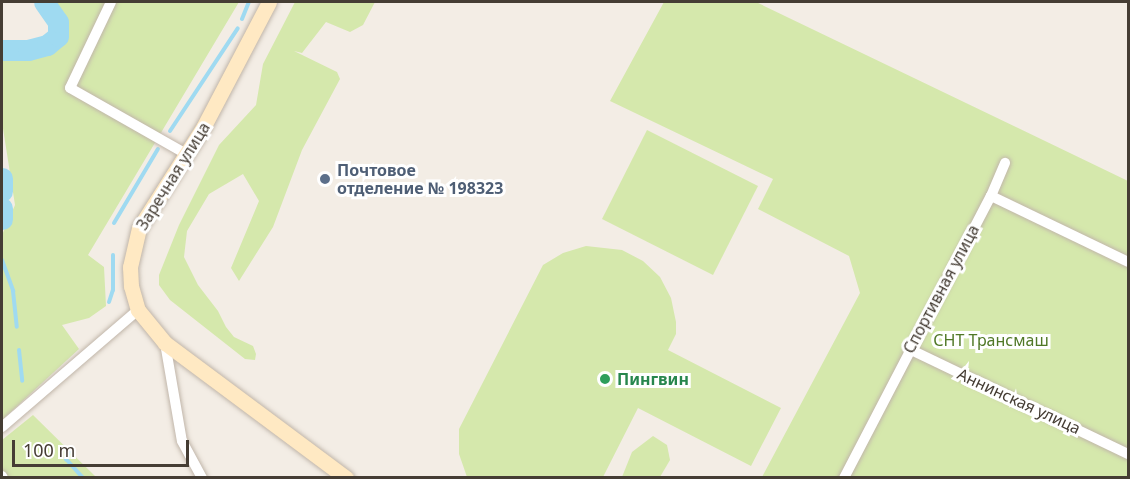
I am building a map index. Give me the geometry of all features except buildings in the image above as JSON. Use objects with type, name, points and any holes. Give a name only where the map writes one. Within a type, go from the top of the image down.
[{"type":"street","points":[[111,2],[70,88],[186,154]]},
{"type":"street","name":"Заречная улица","points":[[269,2],[204,126],[144,219],[133,244],[130,267],[138,310],[165,343],[346,477]]},
{"type":"street","name":"Спортивная улица","points":[[844,477],[991,196],[1005,163]]},
{"type":"street","points":[[991,196],[1128,262]]},
{"type":"street","points":[[2,427],[138,310]]},
{"type":"street","points":[[165,343],[182,441],[202,477]]},
{"type":"street","name":"Аннинская улица","points":[[909,349],[1128,454]]},
{"type":"green space","points":[[54,2],[239,2],[88,255],[104,267],[106,306],[89,318],[62,325],[79,349],[2,420],[2,235],[15,205],[2,122],[2,59],[28,56],[59,47],[69,28]]},
{"type":"green space","points":[[295,2],[375,2],[363,25],[350,32],[326,22],[302,53],[294,51],[337,72],[340,79],[302,150],[273,227],[239,281],[231,268],[259,201],[243,174],[209,194],[187,231],[184,257],[198,285],[218,311],[226,327],[234,337],[253,346],[256,354],[255,360],[245,359],[170,300],[159,285],[159,275],[179,225],[219,145],[256,105],[263,64]]},
{"type":"green space","name":"СНТ Трансмаш","points":[[664,2],[756,2],[1128,181],[1128,477],[762,477],[860,293],[849,256],[758,209],[773,179],[610,101]]},
{"type":"green space","points":[[647,130],[758,186],[713,275],[602,219]]},
{"type":"green space","name":"Пингвин","points":[[586,246],[622,250],[643,261],[660,277],[671,298],[676,322],[676,334],[668,350],[781,408],[751,466],[638,408],[603,477],[467,477],[459,454],[459,429],[543,265],[563,253]]},
{"type":"green space","points":[[33,415],[96,477],[2,477],[2,440]]},
{"type":"green space","points":[[653,436],[667,445],[670,460],[660,477],[622,477],[632,452]]},
{"type":"waterway","points":[[2,50],[28,50],[47,45],[58,36],[58,22],[44,2]]},
{"type":"waterway","points":[[242,19],[249,2]]},
{"type":"waterway","points":[[170,131],[238,28]]},
{"type":"waterway","points":[[114,223],[158,149]]},
{"type":"waterway","points":[[2,178],[2,191]]},
{"type":"waterway","points":[[2,208],[2,219]]},
{"type":"waterway","points":[[109,302],[113,290],[113,255]]},
{"type":"waterway","points":[[2,260],[13,291],[17,327]]},
{"type":"waterway","points":[[19,350],[22,381]]},
{"type":"waterway","points":[[69,452],[66,459],[83,478]]},
{"type":"place","name":"Почтовое отделение № 198323","points":[[325,179]]},
{"type":"place","name":"Пингвин","points":[[605,379]]}]
